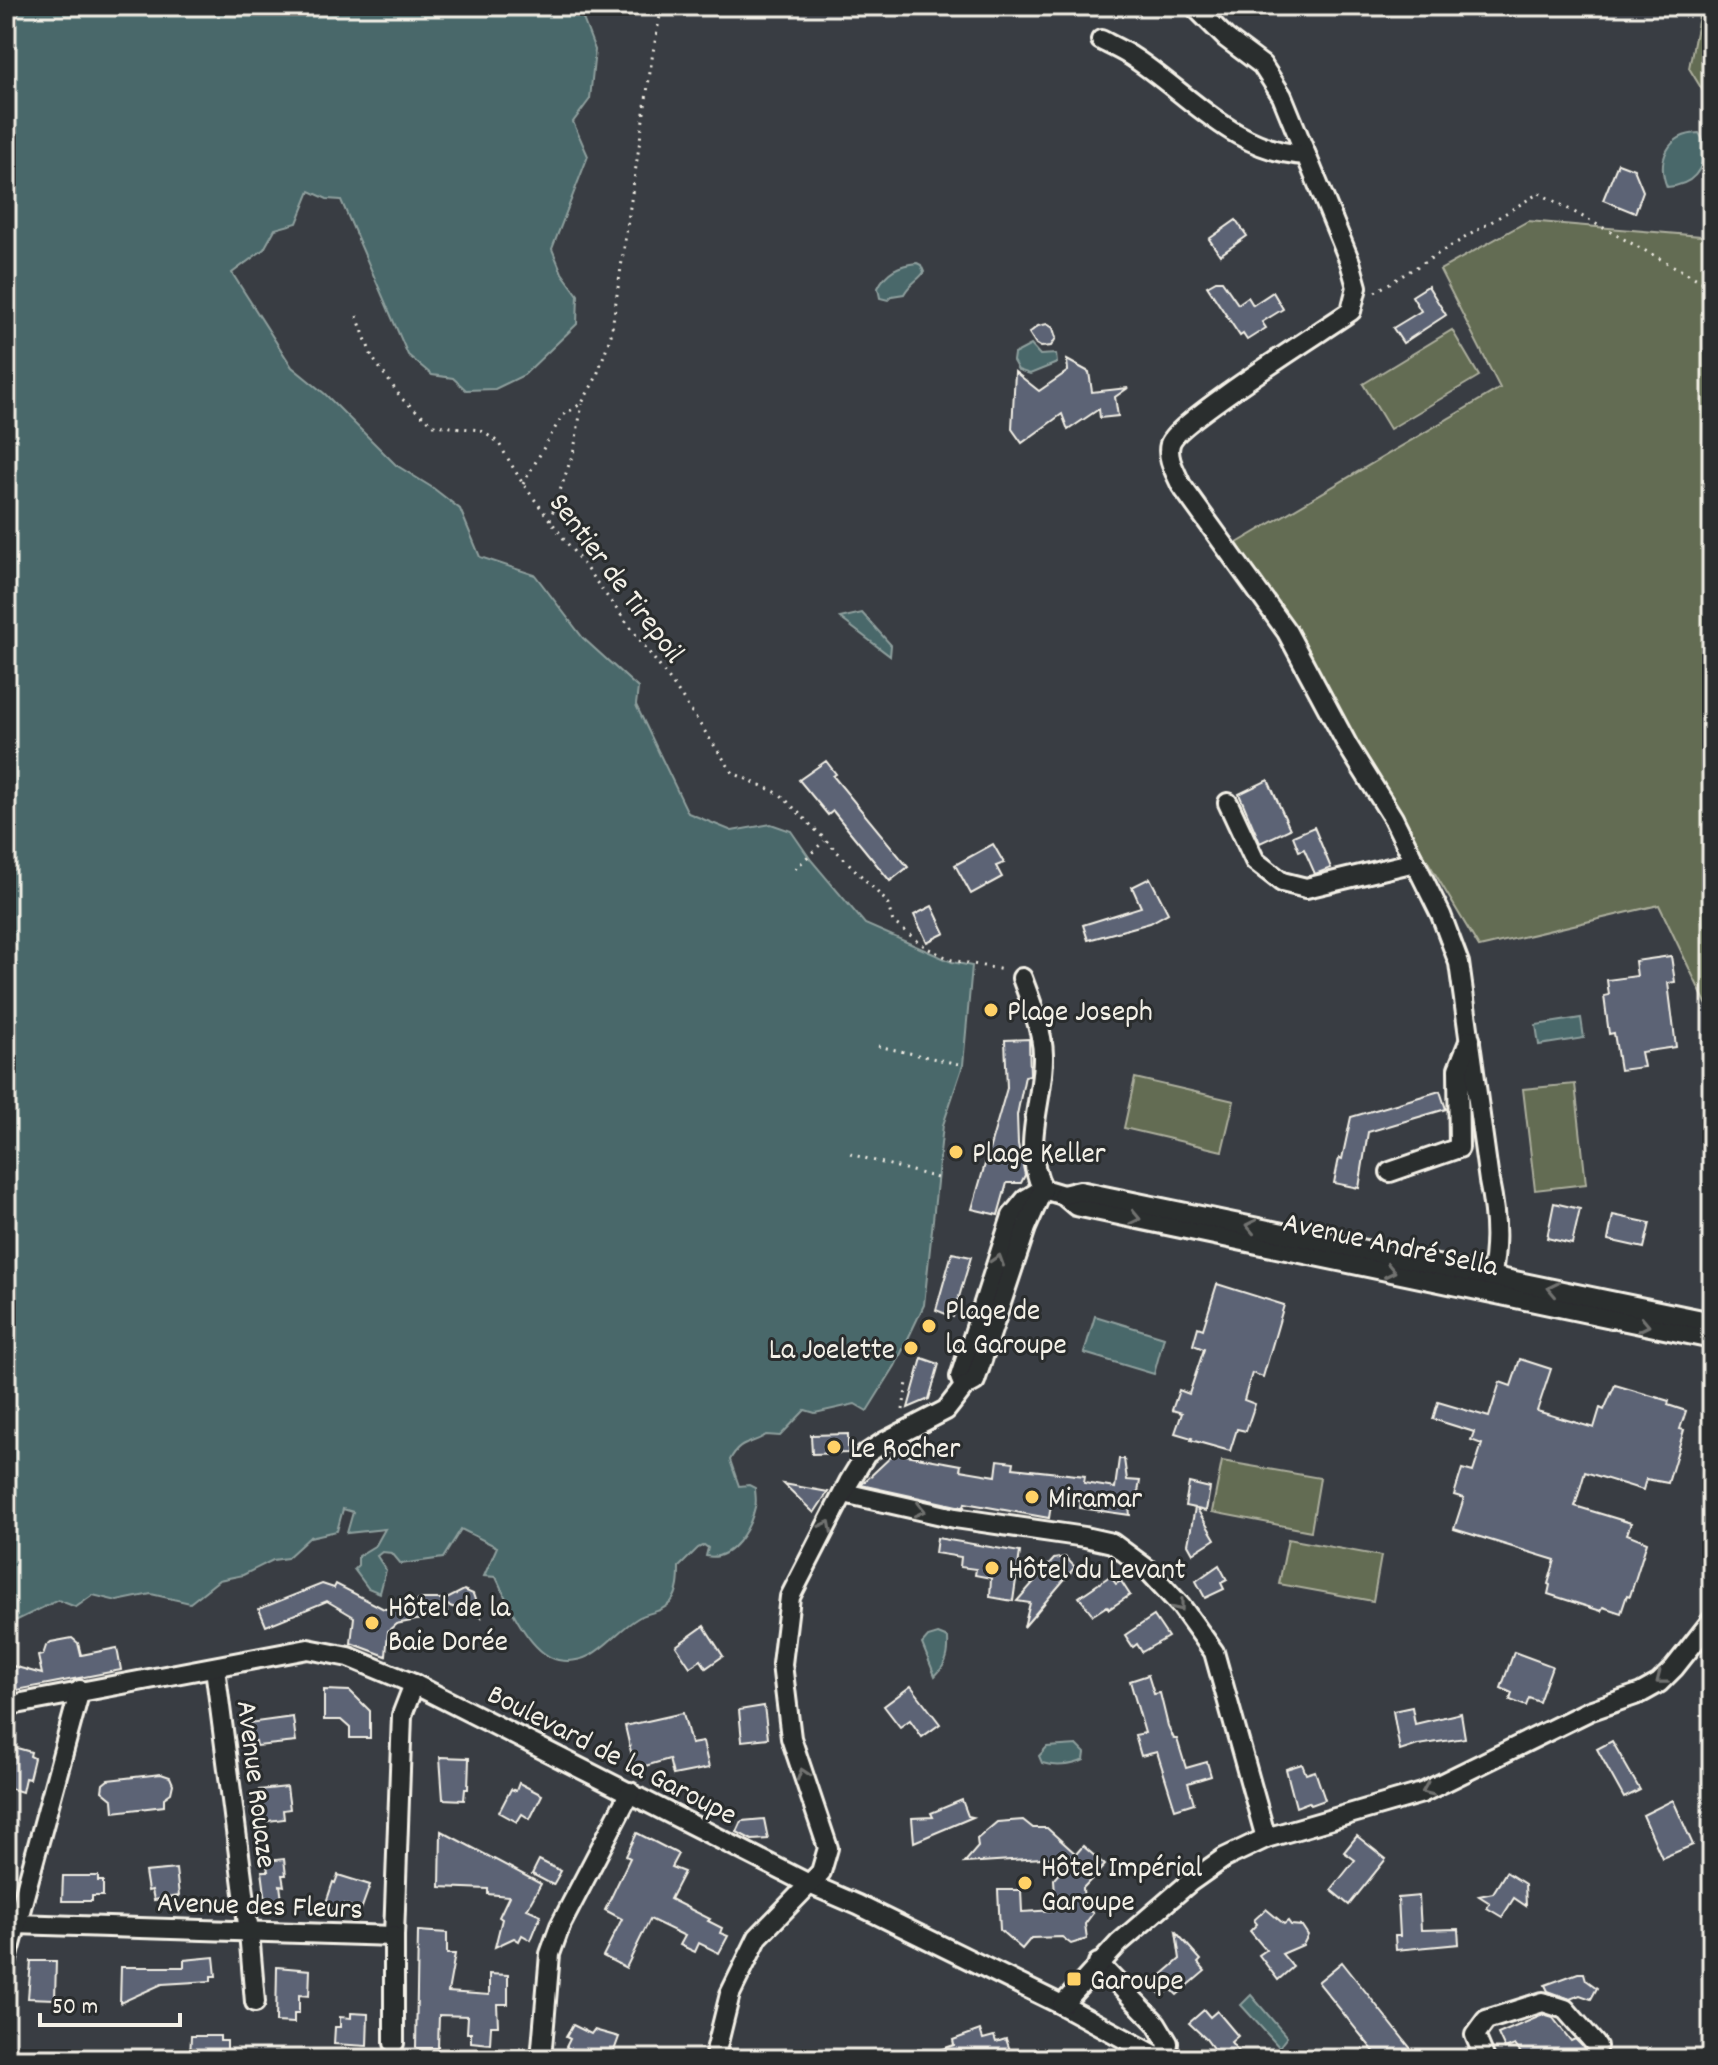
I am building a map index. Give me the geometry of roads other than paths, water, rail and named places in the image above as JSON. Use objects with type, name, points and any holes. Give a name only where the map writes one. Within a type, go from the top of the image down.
[{"type":"street","points":[[1194,6],[1226,38],[1262,65],[1282,96],[1350,262],[1357,287],[1351,311],[1177,431],[1170,444],[1170,461],[1181,485],[1287,632],[1348,746],[1393,818],[1441,915],[1459,963],[1496,1215],[1491,1284]]},
{"type":"street","points":[[1101,40],[1134,57],[1191,102],[1254,144],[1283,154],[1306,155]]},
{"type":"street","points":[[1228,803],[1255,861],[1282,882],[1306,888],[1415,862]]},
{"type":"street","points":[[714,2059],[730,1994],[758,1937],[821,1872],[828,1848],[791,1738],[782,1664],[790,1597],[844,1493],[871,1449],[946,1410],[964,1387],[960,1377],[1012,1216],[1026,1199],[1043,1189],[1036,1177],[1031,1144],[1043,1054],[1022,978]]},
{"type":"street","points":[[1390,1172],[1459,1148],[1458,1069],[1471,1036]]},
{"type":"street","name":"Avenue André Sella","points":[[1043,1189],[1063,1195],[1076,1206],[1712,1322]]},
{"type":"street","name":"Avenue André Sella","points":[[1491,1284],[1712,1339]]},
{"type":"street","points":[[844,1493],[955,1518],[1112,1543],[1146,1568],[1181,1606],[1214,1652],[1266,1838]]},
{"type":"street","points":[[1062,2005],[1098,1963],[1190,1882],[1224,1858],[1266,1838],[1422,1793],[1589,1711],[1641,1693],[1659,1683],[1674,1668],[1712,1620]]},
{"type":"street","name":"Boulevard de la Garoupe","points":[[6,1706],[308,1649],[349,1657],[414,1684],[807,1883],[1062,2005],[1164,2059]]},
{"type":"street","name":"Avenue Rouaze","points":[[215,1668],[255,2002]]},
{"type":"street","name":"Avenue des Fleurs","points":[[15,1924],[394,1936],[402,1715],[414,1684]]},
{"type":"street","points":[[6,1963],[80,1690]]},
{"type":"street","points":[[541,2059],[550,1954],[560,1926],[630,1792]]},
{"type":"street","points":[[394,1936],[394,2043]]},
{"type":"street","points":[[1098,1963],[1156,2023],[1168,2043],[1164,2059]]},
{"type":"street","points":[[1485,2059],[1475,2035],[1486,2020],[1543,2002],[1565,2009],[1597,2046]]},
{"type":"water","points":[[6,6],[584,6],[582,16],[595,50],[590,99],[573,122],[588,156],[552,249],[562,273],[578,295],[577,324],[524,375],[495,389],[466,390],[453,378],[432,375],[408,355],[341,200],[327,199],[310,191],[297,223],[275,229],[264,249],[232,273],[292,367],[325,394],[396,465],[460,509],[480,557],[535,575],[583,638],[638,688],[636,705],[688,813],[732,831],[771,824],[791,831],[811,860],[865,924],[952,962],[972,966],[963,1065],[943,1125],[924,1305],[895,1366],[867,1411],[855,1404],[815,1413],[805,1410],[780,1436],[766,1435],[738,1449],[730,1460],[739,1486],[755,1488],[756,1500],[744,1534],[731,1549],[715,1557],[706,1556],[708,1548],[704,1545],[698,1548],[679,1567],[677,1590],[671,1602],[638,1618],[602,1648],[582,1659],[558,1660],[538,1648],[520,1625],[496,1577],[484,1576],[497,1547],[461,1529],[443,1558],[401,1564],[392,1553],[382,1552],[377,1556],[386,1570],[380,1593],[368,1588],[354,1569],[358,1565],[358,1556],[376,1545],[385,1529],[347,1533],[353,1512],[343,1509],[337,1531],[310,1537],[287,1558],[273,1560],[243,1575],[219,1580],[190,1603],[151,1594],[117,1601],[93,1595],[76,1607],[58,1600],[11,1623],[6,1635]]},
{"type":"water","points":[[1699,133],[1707,146],[1699,169],[1690,180],[1667,187],[1663,167],[1667,150],[1679,138]]},
{"type":"water","points":[[917,263],[924,272],[904,294],[888,300],[880,298],[878,288],[889,273],[904,265]]},
{"type":"water","points":[[1031,345],[1040,355],[1056,354],[1057,363],[1030,374],[1018,370],[1013,361],[1014,354]]},
{"type":"water","points":[[862,613],[891,645],[890,656],[840,618]]},
{"type":"water","points":[[1581,1018],[1584,1038],[1539,1045],[1536,1025]]},
{"type":"water","points":[[1095,1316],[1164,1337],[1154,1374],[1084,1353]]},
{"type":"water","points":[[938,1634],[948,1638],[948,1649],[945,1663],[935,1676],[922,1644],[928,1637]]},
{"type":"water","points":[[1077,1745],[1085,1753],[1084,1760],[1074,1764],[1042,1763],[1039,1756],[1047,1747]]},
{"type":"water","points":[[1251,1995],[1287,2037],[1279,2047],[1241,2005]]},
{"type":"place","name":"Plage Joseph","points":[[991,1010]]},
{"type":"place","name":"Plage Keller","points":[[956,1152]]},
{"type":"place","name":"Plage de la Garoupe","points":[[929,1326]]},
{"type":"place","name":"La Joelette","points":[[911,1348]]},
{"type":"place","name":"Le Rocher","points":[[834,1447]]},
{"type":"place","name":"Miramar","points":[[1032,1497]]},
{"type":"place","name":"Hôtel du Levant","points":[[992,1568]]},
{"type":"place","name":"Hôtel de la Baie Dorée","points":[[372,1623]]},
{"type":"place","name":"Hôtel Impérial Garoupe","points":[[1025,1883]]},
{"type":"place","name":"Garoupe","points":[[1074,1979]]}]
